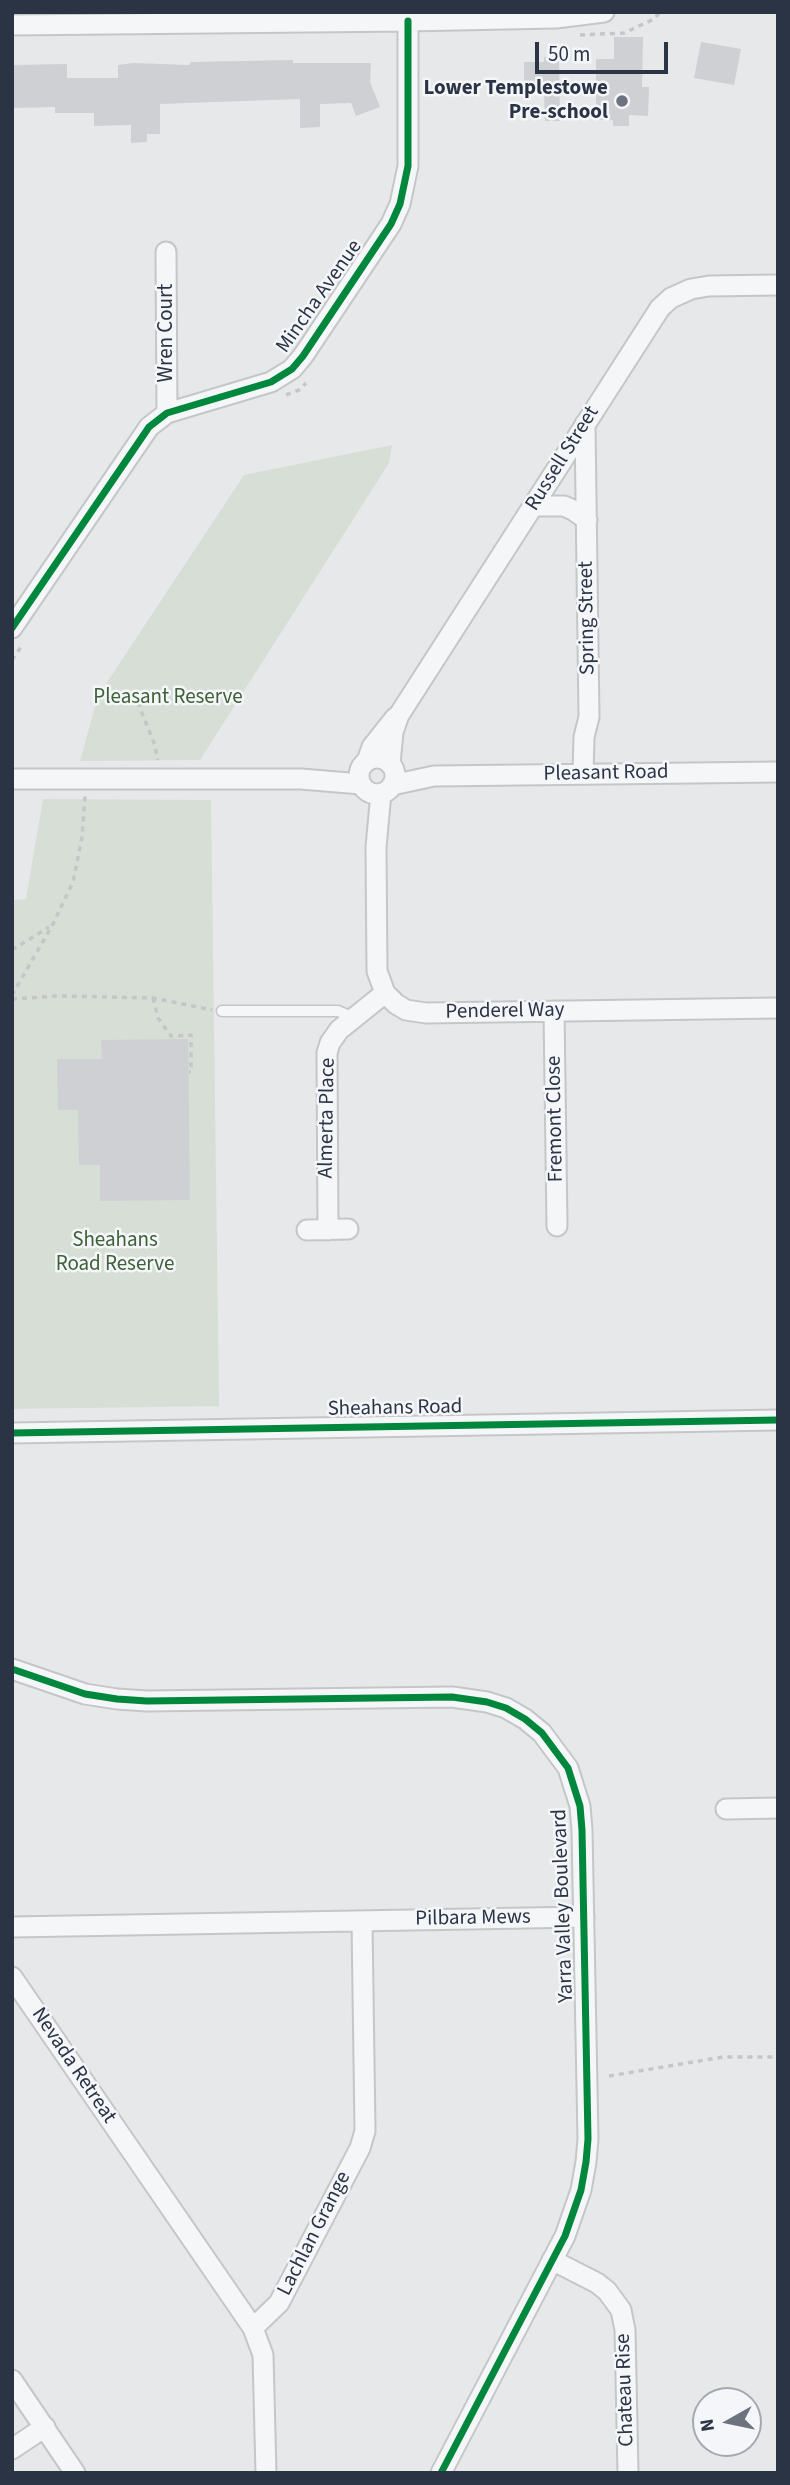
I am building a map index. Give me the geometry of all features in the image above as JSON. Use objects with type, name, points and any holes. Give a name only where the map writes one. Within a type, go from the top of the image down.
[{"type":"street","points":[[12,25],[168,18],[408,21],[448,16],[556,18],[604,12]]},
{"type":"street","name":"Mincha Avenue","points":[[12,628],[149,427],[167,413],[271,382],[292,369],[391,224],[400,204],[408,166],[408,21]]},
{"type":"street","name":"Wren Court","points":[[166,252],[167,413]]},
{"type":"street","name":"Russell Street","points":[[377,776],[372,747],[389,723],[399,715],[653,318],[679,292],[709,286],[778,285]]},
{"type":"street","name":"Spring Street","points":[[585,423],[589,717],[584,737],[590,774]]},
{"type":"street","points":[[533,506],[564,506],[587,520]]},
{"type":"street","name":"Pleasant Road","points":[[12,779],[301,779],[778,772]]},
{"type":"street","points":[[377,776],[377,971],[385,993]]},
{"type":"street","name":"Penderel Way","points":[[385,993],[396,1004],[414,1012],[778,1008]]},
{"type":"street","name":"Almerta Place","points":[[328,1230],[327,1053],[334,1036],[385,993]]},
{"type":"street","name":"Fremont Close","points":[[554,1011],[557,1226]]},
{"type":"street","points":[[307,1230],[348,1229]]},
{"type":"street","name":"Sheahans Road","points":[[12,1433],[778,1420]]},
{"type":"street","name":"Yarra Valley Boulevard","points":[[12,1669],[85,1694],[117,1699],[147,1701],[452,1697],[487,1702],[526,1719],[556,1749],[575,1785],[582,1830],[588,2139],[586,2162],[574,2212],[552,2260],[441,2473]]},
{"type":"street","points":[[726,1808],[778,1808]]},
{"type":"street","name":"Pilbara Mews","points":[[12,1927],[584,1917]]},
{"type":"street","name":"Lachlan Grange","points":[[253,2328],[279,2303],[360,2148],[365,2131],[362,1921]]},
{"type":"street","name":"Nevada Retreat","points":[[12,1977],[253,2328]]},
{"type":"street","name":"Chateau Rise","points":[[552,2260],[597,2283],[607,2291],[621,2311],[625,2330],[628,2473]]},
{"type":"street","points":[[253,2328],[263,2356],[266,2473]]},
{"type":"street","points":[[12,2380],[75,2473]]},
{"type":"street","points":[[12,2449],[45,2427]]},
{"type":"lane","points":[[222,1011],[338,1011],[354,1018]]},
{"type":"path","points":[[134,693],[154,743],[158,762]]},
{"type":"path","points":[[12,997],[73,882],[82,837],[85,796]]},
{"type":"path","points":[[12,950],[52,926]]},
{"type":"path","points":[[12,997],[153,998],[222,1011]]},
{"type":"path","points":[[153,998],[158,1018],[171,1036],[191,1035],[189,1072]]},
{"type":"path","points":[[609,2076],[723,2057],[778,2057]]},
{"type":"green space","name":"Pleasant Reserve","points":[[392,445],[389,463],[200,760],[80,761],[98,696],[244,475]]},
{"type":"green space","name":"Sheahans Road Reserve","points":[[43,799],[211,800],[219,1406],[12,1409],[12,900],[26,899]]},
{"type":"building","name":"Lower Templestowe Pre-school","points":[[614,37],[643,37],[642,87],[649,87],[648,116],[629,115],[629,126],[613,126],[613,120],[596,120],[596,59],[614,59]]},
{"type":"building","points":[[701,42],[741,49],[734,85],[694,78]]},
{"type":"building","points":[[544,57],[559,57],[560,121],[545,121],[544,91],[524,91],[524,62],[544,62]]},
{"type":"building","points":[[293,60],[293,63],[371,63],[370,82],[380,107],[356,116],[351,103],[320,104],[320,127],[300,128],[300,99],[160,104],[160,134],[147,134],[147,142],[131,143],[131,125],[94,126],[94,113],[55,113],[55,107],[12,108],[12,65],[67,64],[67,78],[118,78],[118,65],[133,63],[189,65],[191,62]]},
{"type":"building","points":[[188,1039],[190,1200],[100,1201],[100,1165],[79,1165],[78,1110],[58,1110],[57,1059],[102,1059],[101,1040]]},
{"type":"cycle path","points":[[12,628],[149,427],[167,413],[271,382],[292,369],[391,224],[400,204],[408,166],[408,21]]},
{"type":"cycle path","points":[[12,1433],[778,1420]]},
{"type":"cycle path","points":[[12,1669],[85,1694],[117,1699],[147,1701],[452,1697],[487,1702],[506,1708],[525,1719],[542,1733],[568,1768],[580,1806],[582,1830],[588,2139],[581,2190],[565,2236],[441,2473]]},
{"type":"place","name":"Lower Templestowe Pre-school","points":[[622,101]]}]
